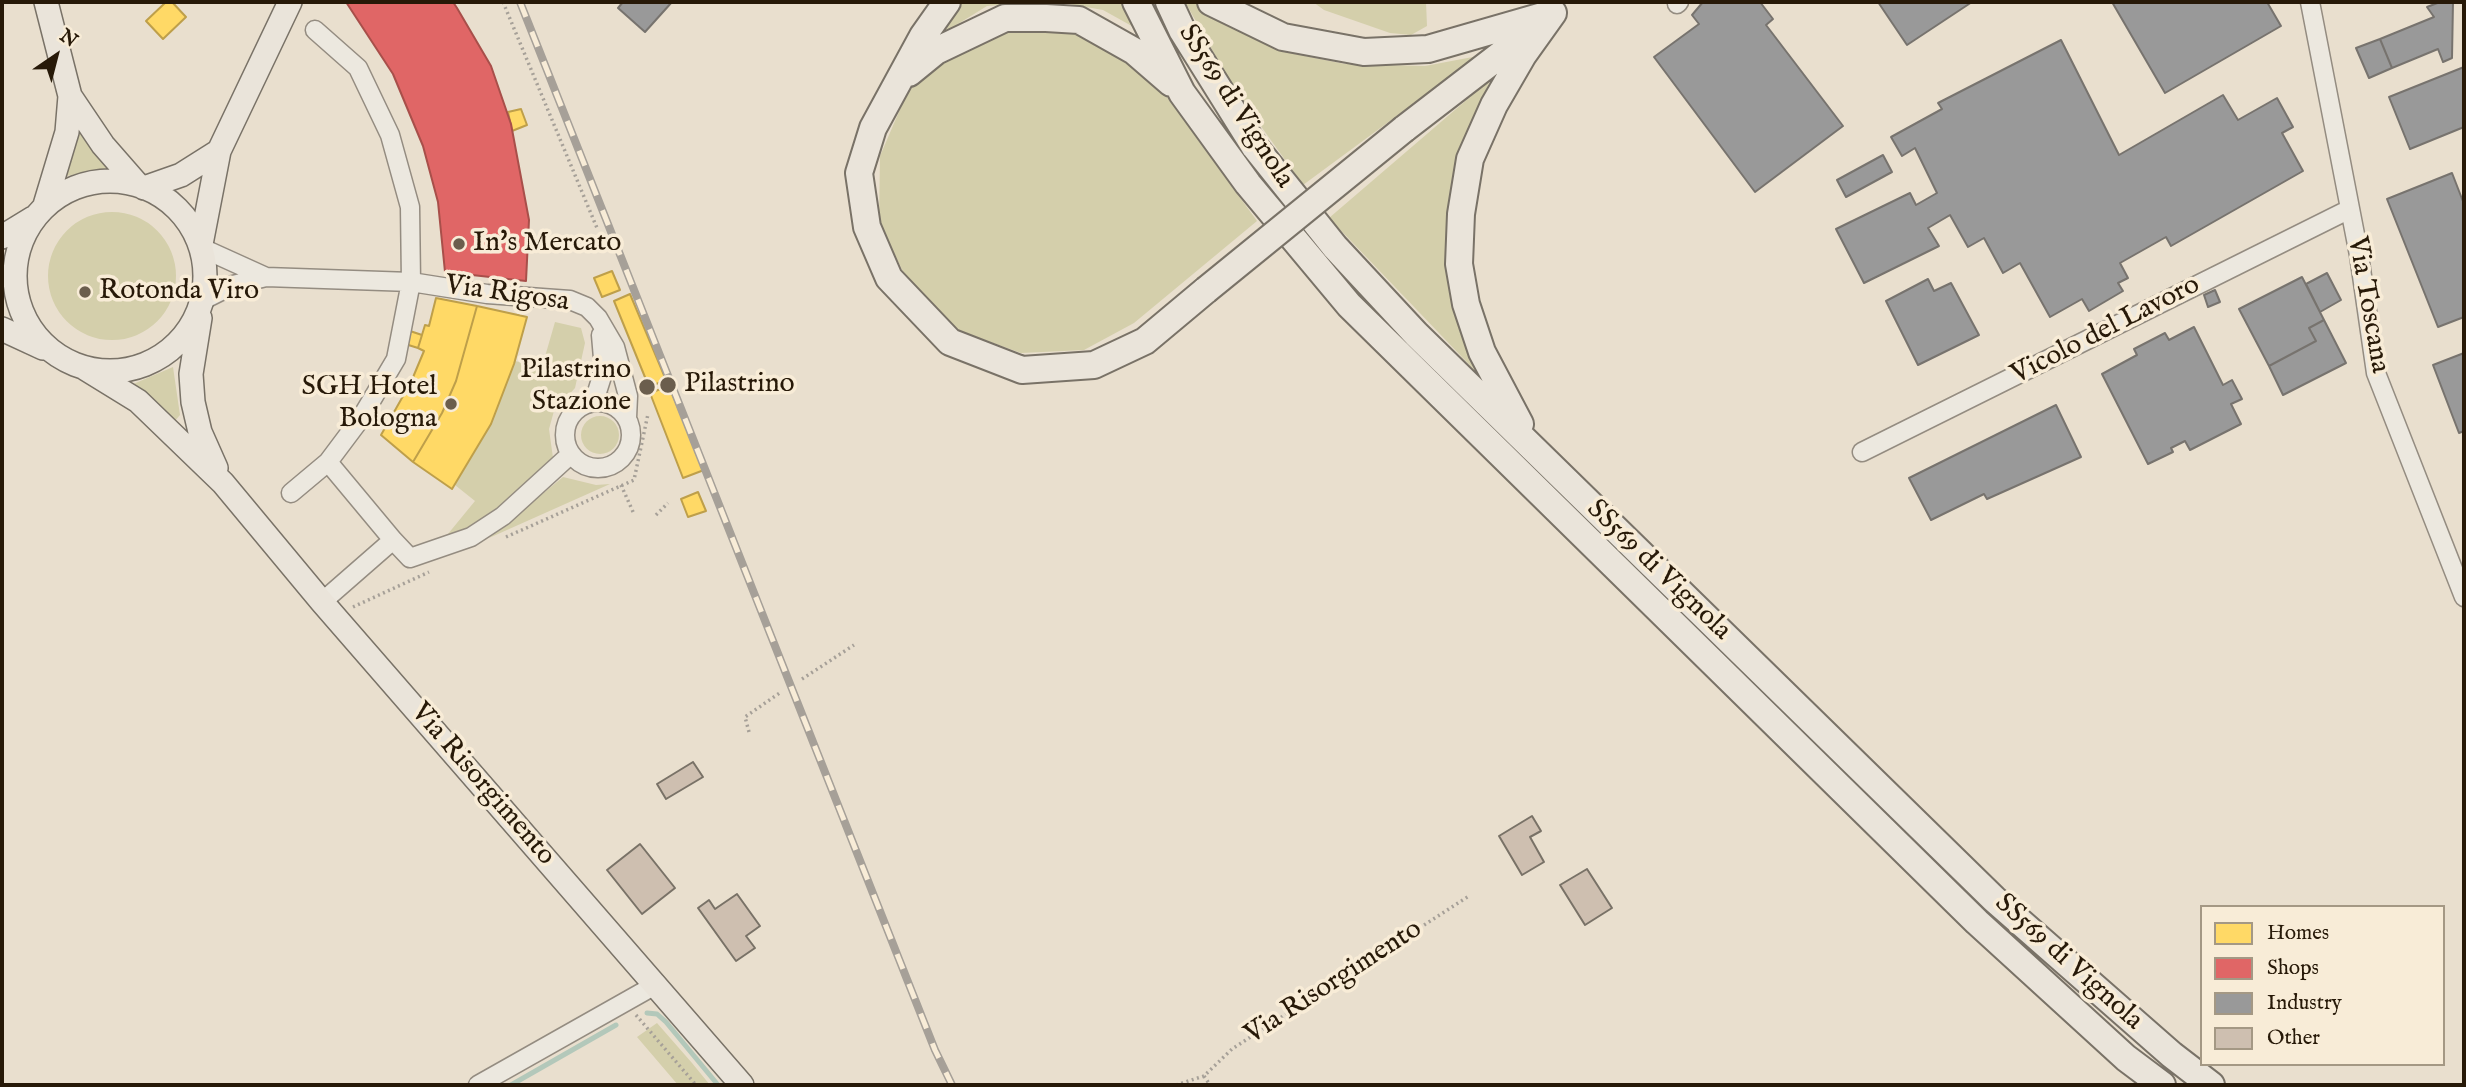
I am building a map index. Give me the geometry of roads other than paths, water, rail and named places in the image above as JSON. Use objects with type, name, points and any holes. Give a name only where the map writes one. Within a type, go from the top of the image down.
[{"type":"highway","points":[[947,2],[923,36],[873,128],[859,173],[867,227],[888,278],[950,342],[1022,370],[1094,365],[1145,341],[1559,8]]},
{"type":"highway","name":"SS569 di Vignola","points":[[1136,2],[1182,93],[1248,184],[1349,305],[1977,922],[2126,1058],[2162,1085]]},
{"type":"highway","name":"SS569 di Vignola","points":[[1169,2],[1182,30],[1255,147],[1335,247],[1416,334],[1994,899],[2172,1055],[2211,1085]]},
{"type":"highway","points":[[1210,2],[1283,37],[1364,52],[1428,49],[1559,8]]},
{"type":"highway","points":[[1538,453],[1482,352],[1466,304],[1459,264],[1461,214],[1470,159],[1517,65],[1559,8]]},
{"type":"highway","points":[[897,83],[936,51],[1005,18],[1046,18],[1079,20],[1135,51],[1182,93]]},
{"type":"main road","points":[[46,2],[70,96],[67,132],[40,211],[19,251],[16,289],[23,314],[36,337],[55,354]]},
{"type":"main road","points":[[201,246],[219,151],[290,2]]},
{"type":"main road","points":[[70,96],[103,145],[141,186]]},
{"type":"main road","points":[[141,186],[197,168],[219,151]]},
{"type":"main road","points":[[2,237],[82,185],[110,181],[141,186],[165,198],[186,218],[201,246],[205,264],[202,302],[189,331],[169,352],[144,366],[115,372],[86,369],[2,329]]},
{"type":"main road","name":"Via Risorgimento","points":[[202,302],[191,374],[193,402],[207,452],[223,483]]},
{"type":"main road","name":"Via Risorgimento","points":[[86,369],[138,401],[223,483],[322,602],[657,984],[742,1085]]},
{"type":"street","name":"Via Toscana","points":[[2309,2],[2350,209],[2376,373],[2464,597]]},
{"type":"street","name":"Via Rigosa","points":[[291,493],[328,462],[361,418],[396,359],[411,282],[410,207],[390,135],[358,68],[315,30]]},
{"type":"street","name":"Vicolo del Lavoro","points":[[1862,452],[2350,209]]},
{"type":"street","name":"Via Rigosa","points":[[201,246],[266,277]]},
{"type":"street","name":"Via Rigosa","points":[[202,302],[233,285],[266,277],[411,282],[487,294],[570,300],[587,307],[598,318],[615,347],[628,396],[627,418],[632,438],[624,456],[617,463],[597,468],[587,467],[571,454],[567,445],[566,425],[571,416],[597,392],[604,370],[605,355],[598,318]]},
{"type":"street","points":[[587,404],[610,404],[627,418]]},
{"type":"street","points":[[328,462],[410,558],[471,537],[502,516],[571,454]]},
{"type":"street","points":[[322,602],[393,540]]},
{"type":"street","points":[[478,1085],[657,984]]},
{"type":"waterway","points":[[647,1013],[657,1014],[666,1022],[718,1085]]},
{"type":"waterway","points":[[511,1085],[616,1025]]},
{"type":"railway","points":[[520,2],[935,1050],[952,1085]]},
{"type":"place","name":"In's Mercato","points":[[459,244]]},
{"type":"place","name":"Rotonda Viro","points":[[85,292]]},
{"type":"place","name":"Pilastrino","points":[[668,385]]},
{"type":"place","name":"Pilastrino Stazione","points":[[647,387]]},
{"type":"place","name":"SGH Hotel Bologna","points":[[451,404]]}]
